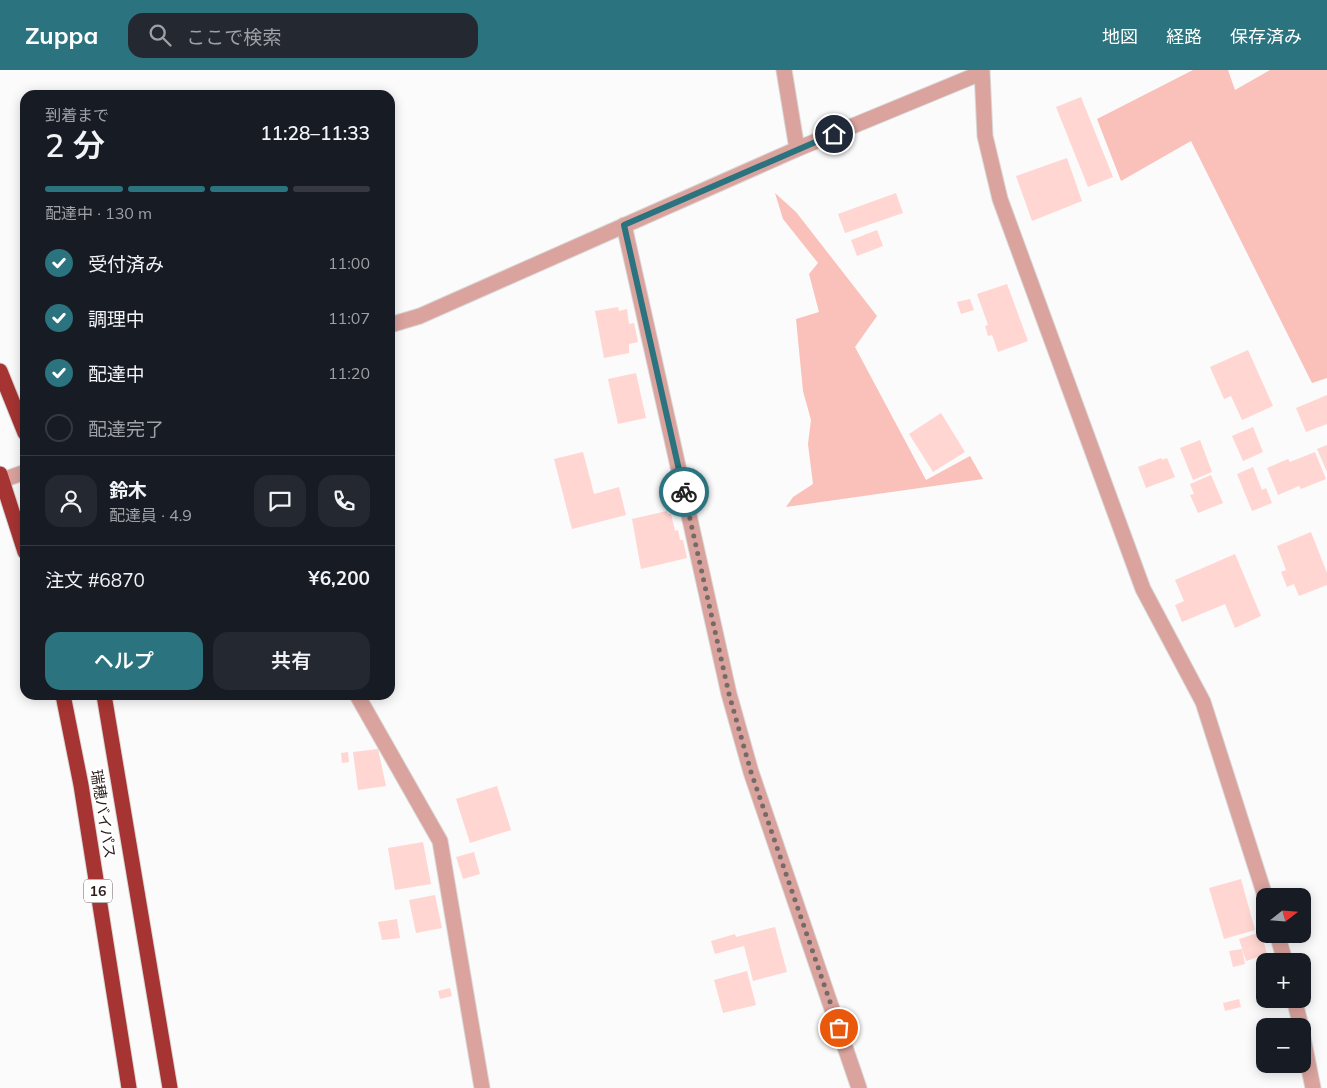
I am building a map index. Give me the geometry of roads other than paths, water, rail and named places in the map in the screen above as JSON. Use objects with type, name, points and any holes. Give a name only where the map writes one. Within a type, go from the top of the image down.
[{"type":"highway","points":[[0,371],[20,421]]},
{"type":"highway","points":[[2,477],[20,536]]},
{"type":"highway","name":"瑞穂バイパス","points":[[64,700],[81,784],[129,1088]]},
{"type":"highway","name":"瑞穂バイパス","points":[[105,700],[170,1088]]},
{"type":"street","points":[[784,70],[797,149]]},
{"type":"street","points":[[395,324],[420,316],[797,149],[982,72],[986,136],[1000,199],[1142,589],[1204,702],[1262,888]]},
{"type":"street","points":[[624,225],[734,711],[751,772],[859,1088]]},
{"type":"street","points":[[2,477],[20,473]]},
{"type":"street","points":[[360,700],[440,841],[482,1088]]},
{"type":"street","points":[[1310,1073],[1313,1088]]}]
